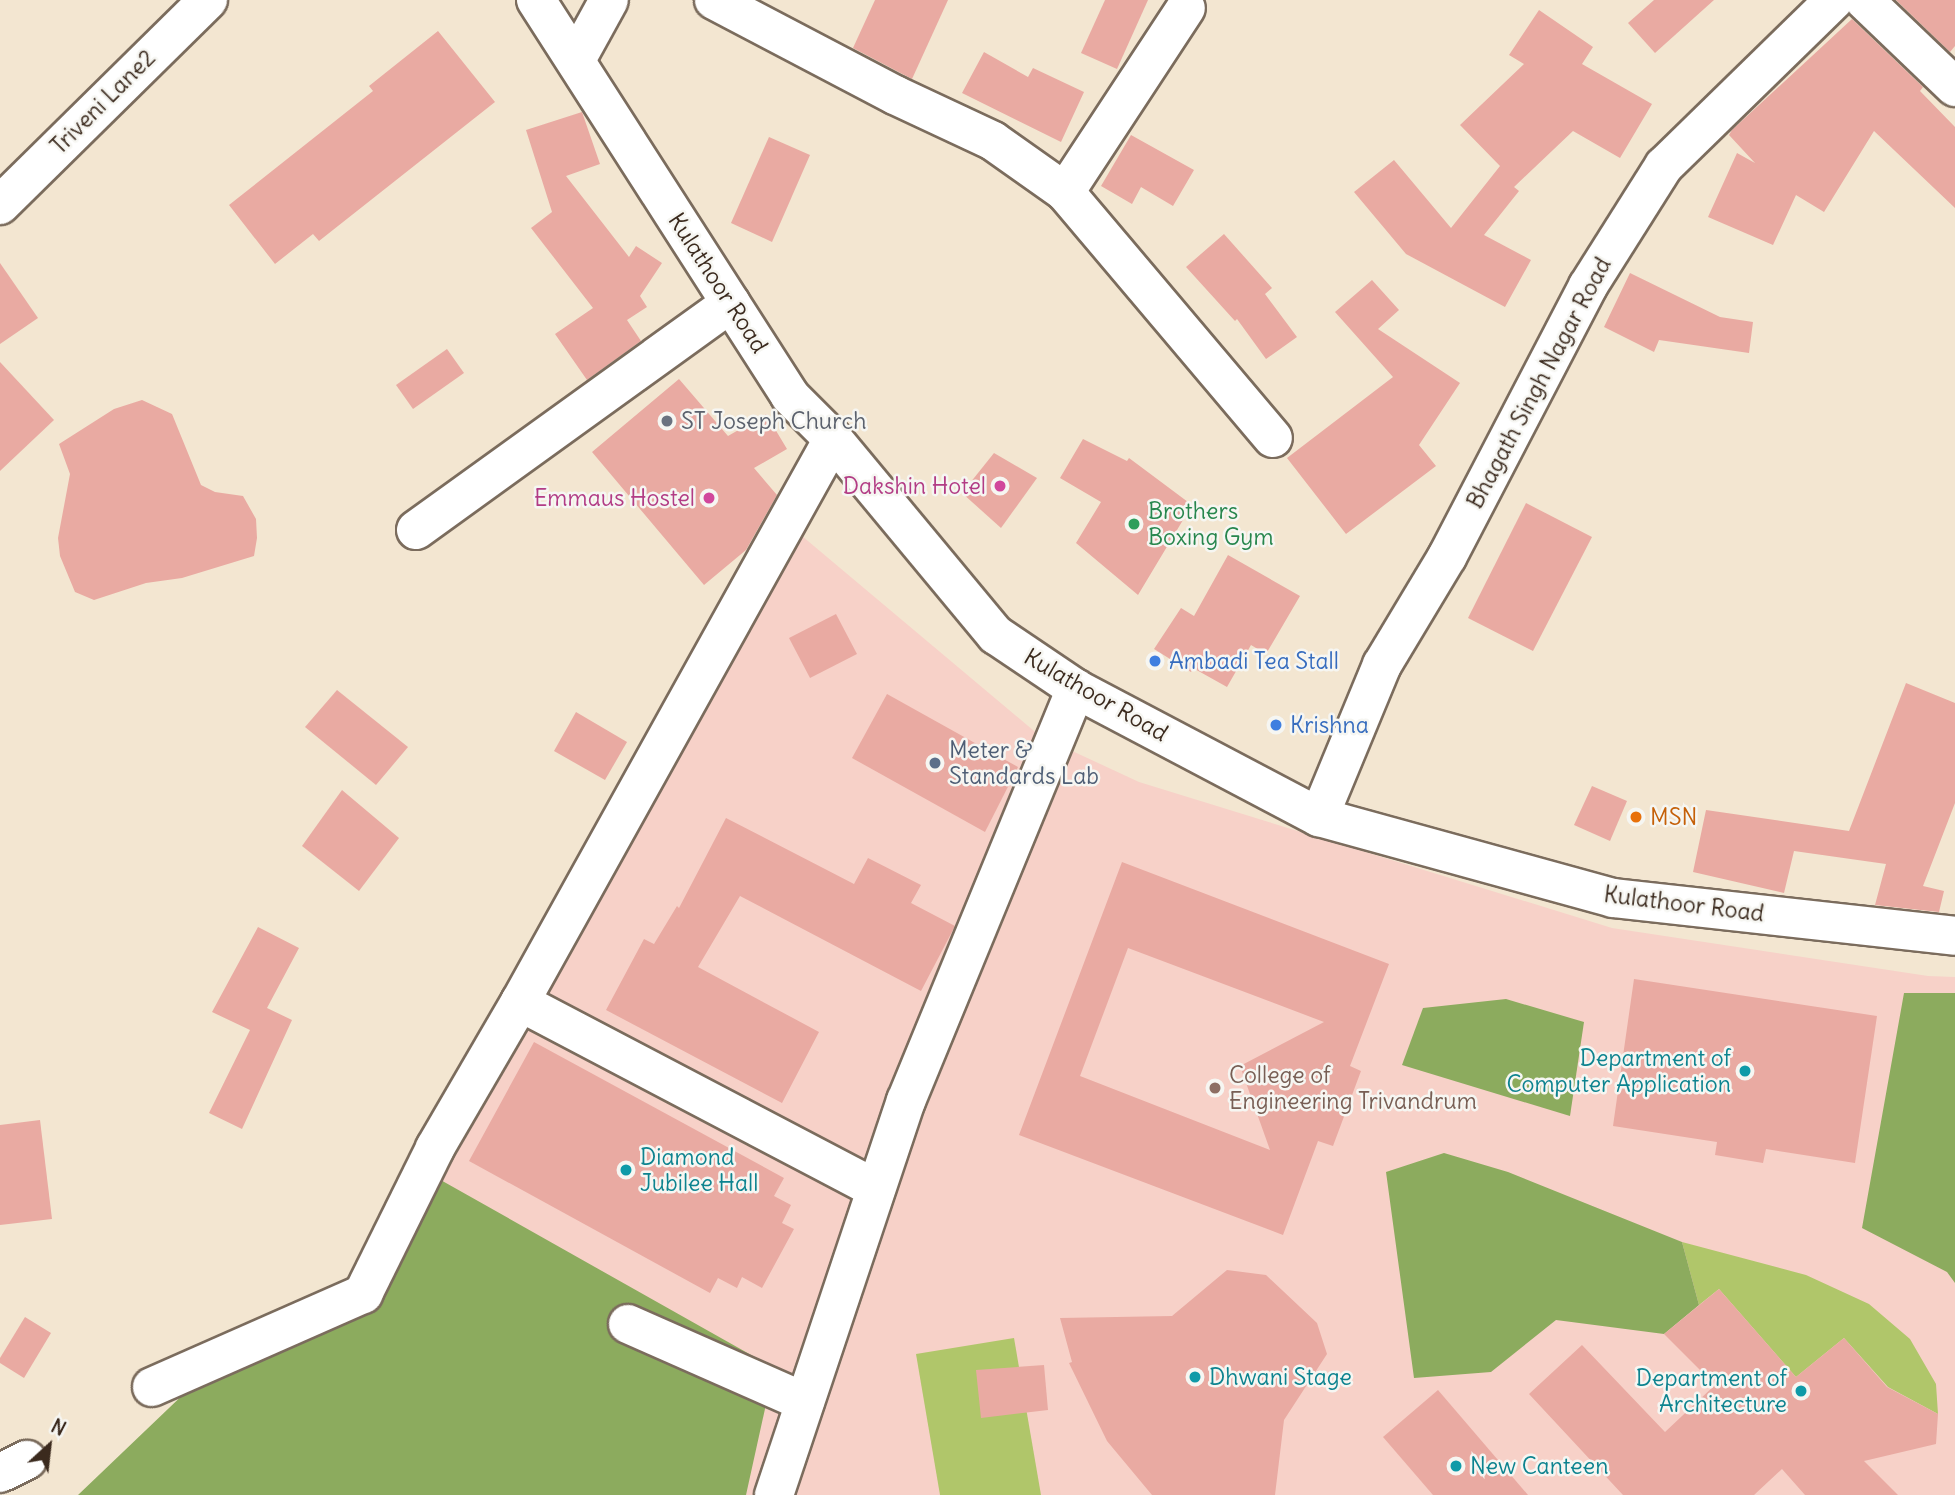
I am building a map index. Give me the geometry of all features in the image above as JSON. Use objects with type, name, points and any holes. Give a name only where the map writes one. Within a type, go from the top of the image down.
[{"type":"street","name":"Triveni Lane2","points":[[0,205],[208,0]]},
{"type":"street","name":"Kulathoor Road","points":[[536,0],[790,396],[833,439],[996,635],[1076,689],[1319,817],[1613,898],[1955,936]]},
{"type":"street","points":[[576,61],[609,0]]},
{"type":"street","points":[[714,0],[895,95],[993,141],[1065,192],[1273,438]]},
{"type":"street","name":"Bhagath Singh Nagar Road","points":[[1319,817],[1382,665],[1447,557],[1588,286],[1664,166],[1834,0]]},
{"type":"street","points":[[1864,0],[1955,87]]},
{"type":"street","points":[[1065,192],[1186,8]]},
{"type":"street","points":[[416,530],[731,303]]},
{"type":"street","points":[[152,1387],[363,1294],[436,1148],[833,439]]},
{"type":"street","points":[[774,1495],[905,1101],[1076,689]]},
{"type":"street","points":[[520,1002],[876,1189]]},
{"type":"street","points":[[628,1324],[805,1402]]},
{"type":"shaded area","name":"College of Engineering Trivandrum","points":[[777,515],[1040,736],[1139,782],[1612,928],[1928,976],[1955,977],[1955,1495],[78,1495],[369,1306]]},
{"type":"green space","points":[[1904,993],[1955,993],[1955,1283],[1947,1272],[1862,1228]]},
{"type":"green space","points":[[1506,999],[1584,1022],[1570,1116],[1402,1065],[1423,1008]]},
{"type":"green space","points":[[1444,1153],[1508,1172],[1682,1242],[1699,1305],[1664,1334],[1556,1320],[1491,1372],[1414,1378],[1386,1172]]},
{"type":"green space","points":[[430,1174],[774,1368],[746,1495],[78,1495],[191,1387],[369,1306]]},
{"type":"green space","points":[[1682,1242],[1806,1275],[1869,1304],[1910,1339],[1936,1384],[1938,1414],[1888,1387],[1844,1338],[1796,1377],[1719,1289],[1699,1305]]},
{"type":"green space","points":[[1014,1338],[1041,1495],[940,1495],[916,1354]]},
{"type":"building","points":[[875,0],[948,0],[912,79],[853,48]]},
{"type":"building","points":[[1105,0],[1148,0],[1117,69],[1081,53]]},
{"type":"building","points":[[1654,0],[1714,0],[1655,53],[1628,23]]},
{"type":"building","points":[[1896,0],[1955,0],[1955,46],[1950,52]]},
{"type":"building","points":[[1539,10],[1593,47],[1582,64],[1652,104],[1620,158],[1573,131],[1514,187],[1519,191],[1484,235],[1531,260],[1505,307],[1406,254],[1354,192],[1394,160],[1451,228],[1500,166],[1460,125],[1524,64],[1509,55]]},
{"type":"building","points":[[1852,19],[1923,87],[1920,91],[1955,127],[1955,208],[1874,131],[1824,212],[1796,195],[1773,245],[1708,217],[1737,153],[1755,163],[1729,135],[1732,130]]},
{"type":"building","points":[[438,31],[495,102],[319,241],[313,234],[275,264],[229,205],[373,91],[369,86]]},
{"type":"building","points":[[984,52],[1028,77],[1033,68],[1084,92],[1061,142],[962,93]]},
{"type":"building","points":[[582,112],[600,164],[566,176],[629,257],[636,246],[662,263],[640,296],[647,307],[627,320],[641,341],[587,380],[555,334],[593,308],[531,228],[552,212],[526,130]]},
{"type":"building","points":[[1131,135],[1194,170],[1173,206],[1141,187],[1132,204],[1101,186]]},
{"type":"building","points":[[769,137],[810,155],[772,242],[731,223]]},
{"type":"building","points":[[1224,234],[1272,288],[1265,294],[1297,337],[1266,359],[1237,319],[1235,321],[1186,267]]},
{"type":"building","points":[[0,263],[38,318],[0,344]]},
{"type":"building","points":[[1630,273],[1720,317],[1753,322],[1749,353],[1659,340],[1654,352],[1604,327]]},
{"type":"building","points":[[1372,280],[1399,310],[1378,329],[1460,383],[1419,445],[1436,466],[1346,534],[1287,458],[1393,377],[1335,312]]},
{"type":"building","points":[[447,349],[464,373],[413,409],[396,385]]},
{"type":"building","points":[[0,362],[54,420],[0,471]]},
{"type":"building","points":[[679,379],[728,436],[766,414],[787,449],[754,468],[777,495],[746,550],[704,585],[592,452]]},
{"type":"building","points":[[142,400],[172,414],[201,485],[215,492],[243,496],[256,519],[254,556],[182,578],[146,583],[94,600],[75,592],[60,556],[58,538],[70,474],[59,444],[114,409]]},
{"type":"building","name":"Brothers Boxing Gym","points":[[1083,439],[1127,461],[1129,458],[1192,505],[1138,595],[1076,543],[1101,502],[1060,478]]},
{"type":"building","name":"Dakshin Hotel","points":[[994,453],[1037,478],[1001,528],[962,493]]},
{"type":"building","points":[[1526,503],[1592,537],[1533,651],[1468,618]]},
{"type":"building","points":[[1228,555],[1300,596],[1266,654],[1251,645],[1227,687],[1193,668],[1191,672],[1154,649],[1181,608],[1194,616]]},
{"type":"building","points":[[836,614],[857,654],[810,678],[789,638]]},
{"type":"building","points":[[1906,683],[1955,703],[1955,803],[1923,886],[1944,891],[1939,912],[1875,905],[1886,864],[1794,851],[1784,893],[1693,872],[1706,810],[1849,831]]},
{"type":"building","points":[[337,690],[408,747],[376,785],[305,727]]},
{"type":"building","name":"Meter & Standards Lab","points":[[887,694],[1018,767],[985,832],[852,758]]},
{"type":"building","points":[[576,712],[627,742],[605,780],[554,751]]},
{"type":"building","points":[[1592,786],[1627,801],[1610,841],[1574,825]]},
{"type":"building","points":[[342,790],[399,838],[359,891],[302,846]]},
{"type":"building","points":[[726,818],[854,884],[868,858],[921,885],[911,903],[955,926],[921,991],[740,896],[698,967],[819,1032],[782,1103],[606,1010],[644,939],[654,944],[677,906],[679,908]]},
{"type":"building","points":[[1122,862],[1389,964],[1350,1066],[1361,1071],[1333,1146],[1318,1141],[1283,1235],[1019,1135]],"holes":[[[1128,948],[1324,1022],[1240,1066],[1270,1150],[1080,1076]]]},
{"type":"building","points":[[258,927],[299,948],[267,1008],[292,1020],[242,1129],[209,1113],[250,1030],[212,1012]]},
{"type":"building","name":"Department of Computer Application","points":[[1634,979],[1877,1016],[1855,1163],[1766,1149],[1763,1163],[1715,1155],[1717,1142],[1613,1126]]},
{"type":"building","name":"Diamond Jubilee Hall","points":[[534,1042],[784,1178],[774,1196],[791,1205],[782,1223],[794,1229],[762,1288],[742,1277],[737,1288],[718,1278],[710,1293],[469,1161]]},
{"type":"building","points":[[40,1120],[52,1219],[0,1225],[0,1125]]},
{"type":"building","name":"Dhwani Stage","points":[[1227,1270],[1266,1275],[1317,1323],[1327,1354],[1284,1420],[1275,1495],[1152,1495],[1107,1441],[1069,1363],[1072,1362],[1060,1318],[1172,1316]]},
{"type":"building","name":"Department of Architecture","points":[[1719,1289],[1796,1377],[1844,1338],[1887,1387],[1938,1414],[1936,1444],[1864,1461],[1898,1495],[1805,1495],[1782,1469],[1754,1495],[1623,1495],[1529,1394],[1582,1345],[1665,1432],[1715,1385],[1664,1334]]},
{"type":"building","points":[[25,1317],[51,1333],[24,1378],[0,1363],[0,1358]]},
{"type":"building","points":[[1044,1365],[1048,1410],[981,1418],[976,1370]]},
{"type":"building","name":"New Canteen","points":[[1438,1390],[1528,1495],[1433,1495],[1383,1437]]},
{"type":"place","name":"ST Joseph Church","points":[[667,421]]},
{"type":"place","name":"Dakshin Hotel","points":[[1000,486]]},
{"type":"place","name":"Emmaus Hostel","points":[[709,498]]},
{"type":"place","name":"Brothers Boxing Gym","points":[[1134,524]]},
{"type":"place","name":"Ambadi Tea Stall","points":[[1155,661]]},
{"type":"place","name":"Krishna","points":[[1276,725]]},
{"type":"place","name":"Meter & Standards Lab","points":[[935,763]]},
{"type":"place","name":"MSN","points":[[1636,817]]},
{"type":"place","name":"Department of Computer Application","points":[[1745,1071]]},
{"type":"place","name":"College of Engineering Trivandrum","points":[[1215,1088]]},
{"type":"place","name":"Diamond Jubilee Hall","points":[[626,1170]]},
{"type":"place","name":"Dhwani Stage","points":[[1195,1377]]},
{"type":"place","name":"Department of Architecture","points":[[1801,1391]]},
{"type":"place","name":"New Canteen","points":[[1456,1466]]}]
